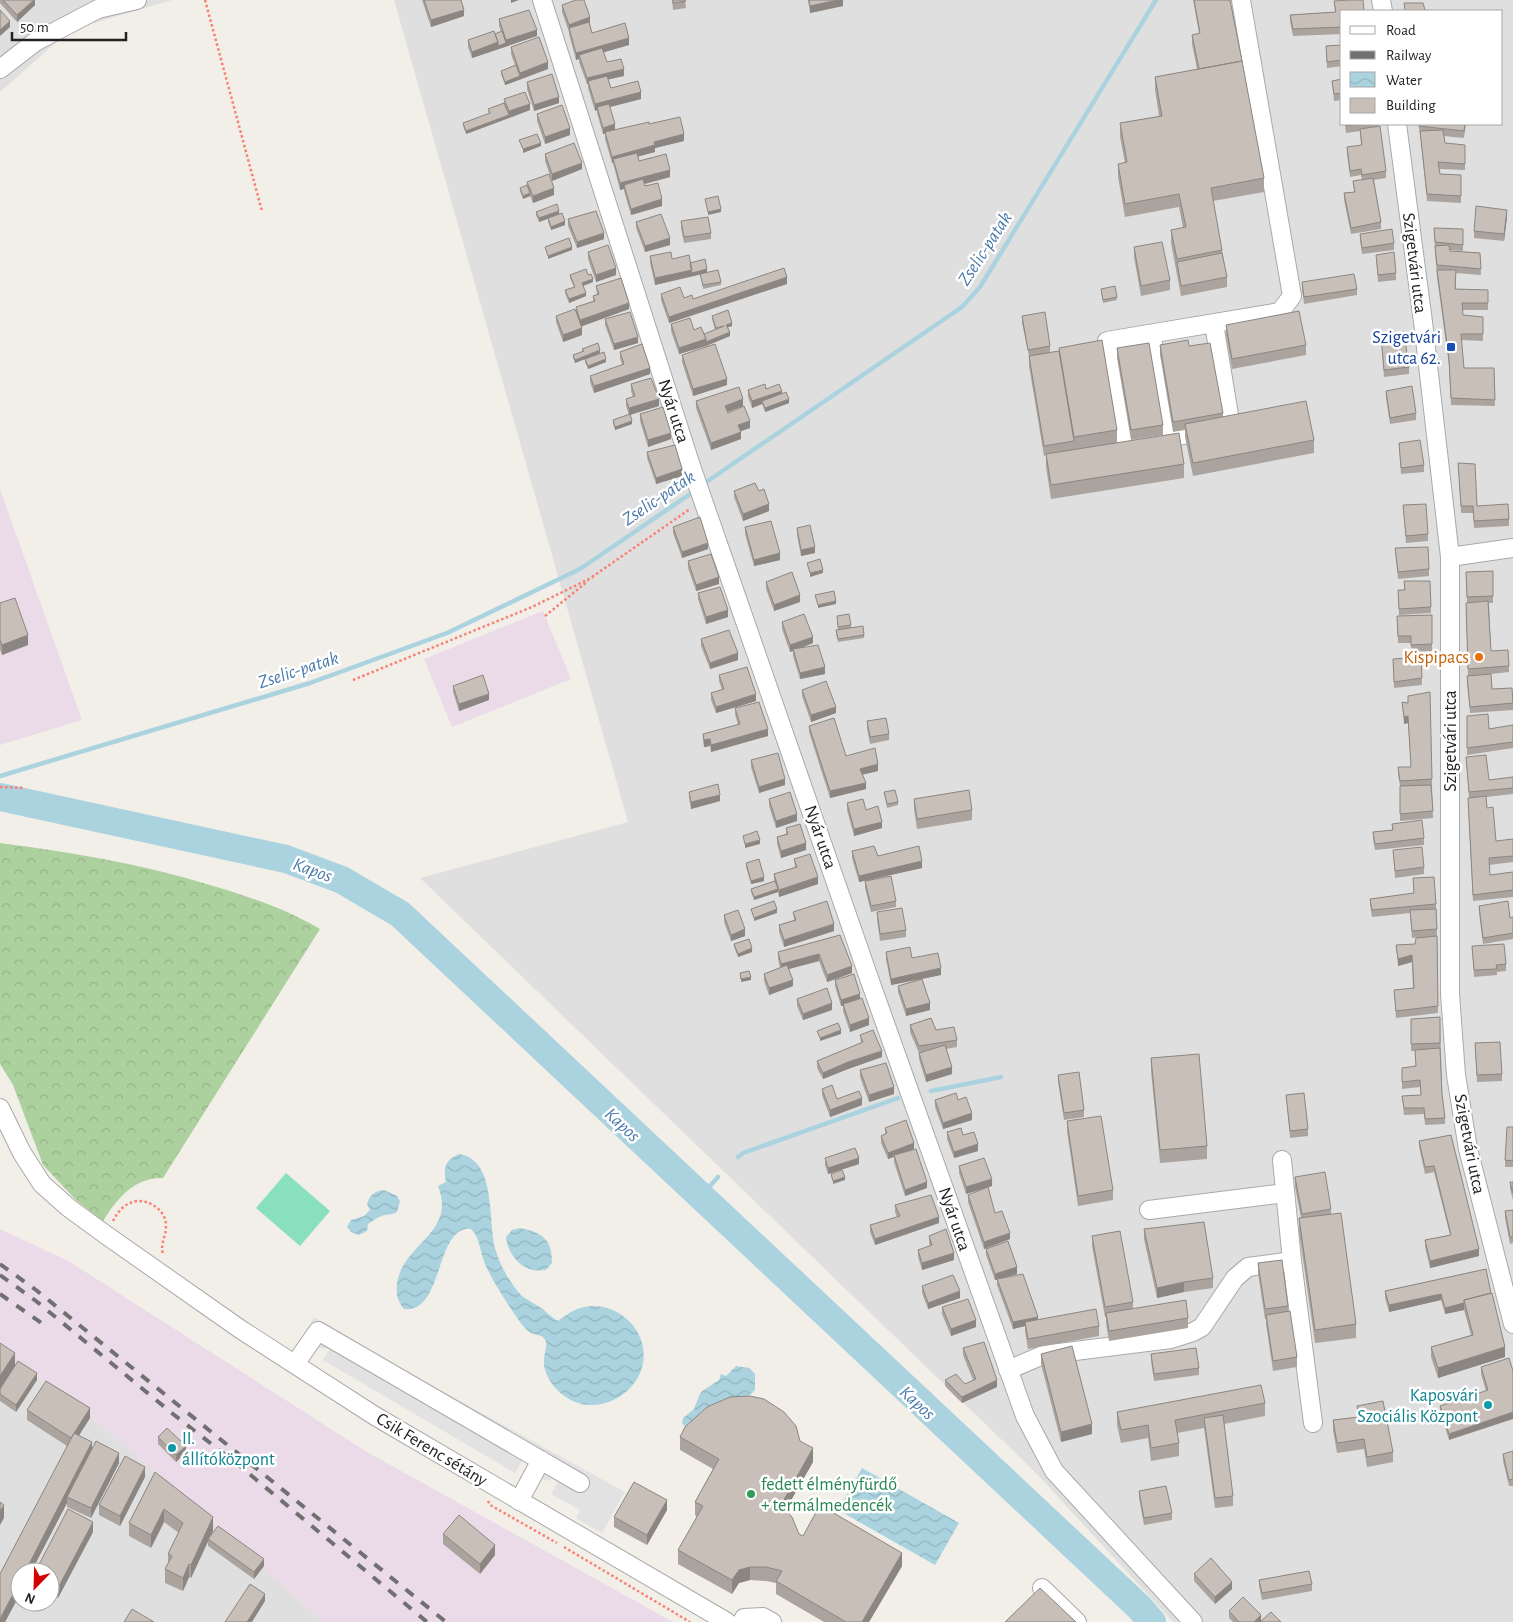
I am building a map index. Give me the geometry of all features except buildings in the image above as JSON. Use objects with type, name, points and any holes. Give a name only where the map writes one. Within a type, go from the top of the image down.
[{"type":"street","points":[[0,69],[35,42],[90,14],[98,10],[137,0]]},
{"type":"street","name":"Nyár utca","points":[[542,0],[692,466],[1024,1416],[1054,1471],[1193,1622]]},
{"type":"street","points":[[1214,324],[1239,425],[1126,444],[1107,341],[1280,312],[1292,296],[1240,0]]},
{"type":"street","name":"Szigetvári utca","points":[[1397,125],[1424,332],[1450,558],[1450,994],[1456,1075],[1468,1148],[1513,1324]]},
{"type":"street","points":[[1151,334],[1174,437]]},
{"type":"street","points":[[1450,558],[1513,548]]},
{"type":"street","name":"Csik Ferenc sétány","points":[[0,1108],[22,1153],[42,1184],[69,1208],[106,1235],[240,1328],[375,1416],[727,1622]]},
{"type":"street","points":[[1282,1160],[1292,1261],[1313,1423]]},
{"type":"street","points":[[1149,1210],[1285,1193]]},
{"type":"street","points":[[1008,1370],[1043,1355],[1171,1339],[1193,1332],[1202,1327],[1235,1278],[1248,1267],[1292,1261]]},
{"type":"street","points":[[296,1364],[318,1331],[580,1483]]},
{"type":"street","points":[[520,1501],[541,1460]]},
{"type":"street","points":[[1042,1588],[1077,1622]]},
{"type":"street","points":[[742,1622],[744,1618],[763,1617],[772,1622]]},
{"type":"path","points":[[205,0],[262,211]]},
{"type":"path","points":[[545,616],[593,577],[702,495]]},
{"type":"path","points":[[353,680],[532,607],[593,577]]},
{"type":"path","points":[[0,787],[24,788]]},
{"type":"path","points":[[106,1235],[115,1217],[124,1206],[134,1202],[145,1201],[157,1207],[164,1217],[166,1227],[163,1236],[162,1252],[166,1259]]},
{"type":"path","points":[[486,1498],[490,1504],[690,1622]]},
{"type":"shaded area","points":[[0,0],[172,0],[70,30],[0,92]]},
{"type":"shaded area","points":[[394,0],[1513,0],[1513,1622],[1173,1622],[1036,1473],[420,878],[628,822]]},
{"type":"shaded area","points":[[0,489],[82,720],[0,745]]},
{"type":"shaded area","points":[[543,611],[571,679],[452,727],[424,659]]},
{"type":"shaded area","points":[[0,1229],[70,1262],[367,1452],[673,1622],[323,1622],[111,1433],[0,1349]]},
{"type":"shaded area","points":[[314,1317],[400,1368],[625,1492],[602,1533],[576,1518],[580,1510],[551,1494],[558,1482],[552,1479],[546,1481],[530,1472],[529,1465],[524,1458],[515,1473],[323,1360],[330,1349],[318,1348],[314,1350],[300,1341]]},
{"type":"shaded area","points":[[0,1349],[111,1433],[323,1622],[0,1622]]},
{"type":"green space","points":[[0,843],[53,850],[158,871],[239,894],[293,915],[320,929],[163,1178],[143,1181],[135,1185],[120,1197],[103,1221],[76,1200],[43,1165],[13,1085],[0,1064]]},
{"type":"green space","points":[[286,1173],[330,1211],[300,1246],[256,1208]]},
{"type":"water","points":[[459,1154],[471,1159],[480,1168],[489,1194],[493,1239],[496,1251],[506,1274],[520,1294],[558,1321],[570,1312],[593,1306],[617,1312],[636,1329],[643,1350],[643,1362],[640,1373],[626,1392],[616,1399],[592,1405],[584,1404],[568,1398],[555,1387],[546,1373],[544,1365],[545,1340],[526,1329],[510,1308],[483,1259],[478,1240],[471,1229],[459,1231],[451,1241],[433,1285],[426,1298],[417,1307],[404,1309],[398,1300],[397,1284],[401,1270],[408,1258],[435,1227],[440,1216],[442,1202],[438,1186],[446,1182],[446,1165],[454,1156]]},
{"type":"water","points":[[384,1190],[397,1196],[400,1201],[397,1212],[376,1219],[368,1224],[367,1231],[359,1235],[351,1232],[347,1227],[351,1220],[364,1216],[370,1210],[367,1204],[371,1195]]},
{"type":"water","points":[[520,1228],[535,1232],[545,1238],[552,1255],[552,1263],[546,1270],[528,1268],[514,1258],[506,1237],[512,1230]]},
{"type":"water","points":[[736,1366],[749,1368],[755,1374],[755,1390],[735,1401],[707,1408],[699,1414],[690,1428],[685,1427],[682,1423],[683,1418],[694,1409],[702,1391],[719,1380],[721,1374],[726,1376]]},
{"type":"water","points":[[862,1468],[959,1523],[935,1565],[838,1510]]},
{"type":"waterway","name":"Zselic-patak","points":[[702,485],[962,307],[980,287],[1156,0]]},
{"type":"waterway","name":"Zselic-patak","points":[[0,776],[310,683],[447,633],[580,569],[696,490]]},
{"type":"waterway","name":"Kapos","points":[[0,797],[286,859],[342,880],[400,914],[1139,1607],[1152,1622]]},
{"type":"waterway","points":[[931,1091],[1001,1077]]},
{"type":"waterway","points":[[738,1157],[743,1153],[898,1098]]},
{"type":"waterway","points":[[701,1196],[718,1177]]},
{"type":"railway","points":[[0,1264],[36,1290],[446,1622]]},
{"type":"railway","points":[[0,1275],[36,1301],[173,1414],[241,1467],[427,1622]]},
{"type":"railway","points":[[0,1294],[47,1327]]},
{"type":"place","name":"Szigetvári utca 62.","points":[[1451,347]]},
{"type":"place","name":"Kispipacs","points":[[1479,657]]},
{"type":"place","name":"Kaposvári Szociális Központ","points":[[1488,1405]]},
{"type":"place","name":"II. állítóközpont","points":[[172,1448]]},
{"type":"place","name":"fedett élményfürdő + termálmedencék","points":[[751,1494]]}]
